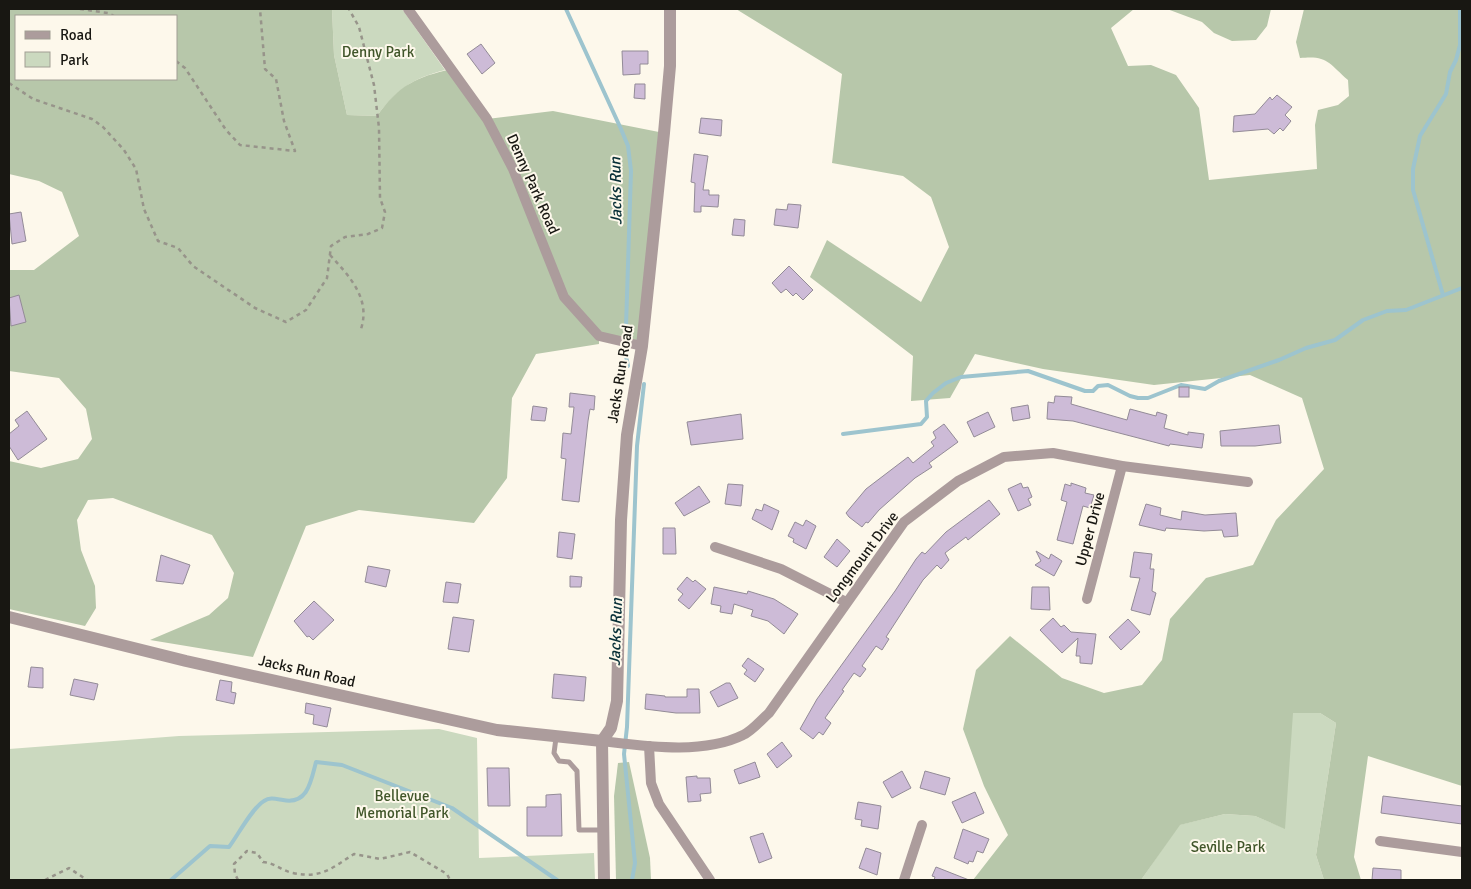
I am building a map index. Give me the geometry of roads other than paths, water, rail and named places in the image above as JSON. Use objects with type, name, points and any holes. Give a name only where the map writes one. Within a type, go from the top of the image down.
[{"type":"street","name":"Denny Park Road","points":[[408,9],[487,119],[513,169],[564,297],[599,336],[642,346]]},
{"type":"street","name":"Jacks Run Road","points":[[604,880],[602,741],[611,728],[617,701],[621,520],[627,435],[642,346],[668,98],[670,9]]},
{"type":"street","name":"Longmount Drive","points":[[602,741],[649,746],[714,744],[744,735],[769,713],[904,522],[958,481],[1004,457],[1053,453],[1122,466],[1248,482]]},
{"type":"street","name":"Upper Drive","points":[[1087,599],[1122,466]]},
{"type":"street","points":[[715,547],[781,569],[846,602]]},
{"type":"street","name":"Jacks Run Road","points":[[9,617],[186,661],[497,730],[602,741]]},
{"type":"street","points":[[649,746],[651,783],[659,804],[710,880]]},
{"type":"street","points":[[904,880],[922,824]]},
{"type":"street","points":[[1380,841],[1462,852]]},
{"type":"lane","points":[[556,736],[554,754],[559,761],[569,762],[577,771],[579,830],[603,830]]},
{"type":"waterway","name":"Jacks Run","points":[[566,9],[628,146],[631,171],[626,327]]},
{"type":"waterway","points":[[1443,295],[1413,190],[1413,169],[1420,136],[1446,94],[1450,72],[1456,60],[1460,45],[1460,9]]},
{"type":"waterway","points":[[843,434],[921,424],[927,417],[926,401],[946,383],[961,377],[1028,371],[1085,391],[1093,391],[1098,386],[1108,385],[1138,398],[1148,398],[1181,385],[1205,389],[1219,381],[1279,360],[1306,348],[1335,340],[1363,320],[1387,311],[1406,310],[1462,288]]},
{"type":"waterway","name":"Jacks Run","points":[[626,356],[628,366]]},
{"type":"waterway","name":"Jacks Run","points":[[632,880],[635,863],[624,754],[627,727],[637,446],[644,384]]},
{"type":"waterway","points":[[171,880],[210,846],[229,847],[259,804],[269,799],[291,801],[303,795],[310,784],[316,762],[342,765],[452,808],[557,880]]},
{"type":"park label","name":"Denny Park","points":[[378,52]]},
{"type":"park label","name":"Bellevue Memorial Park","points":[[402,804]]},
{"type":"park label","name":"Seville Park","points":[[1228,847]]}]
